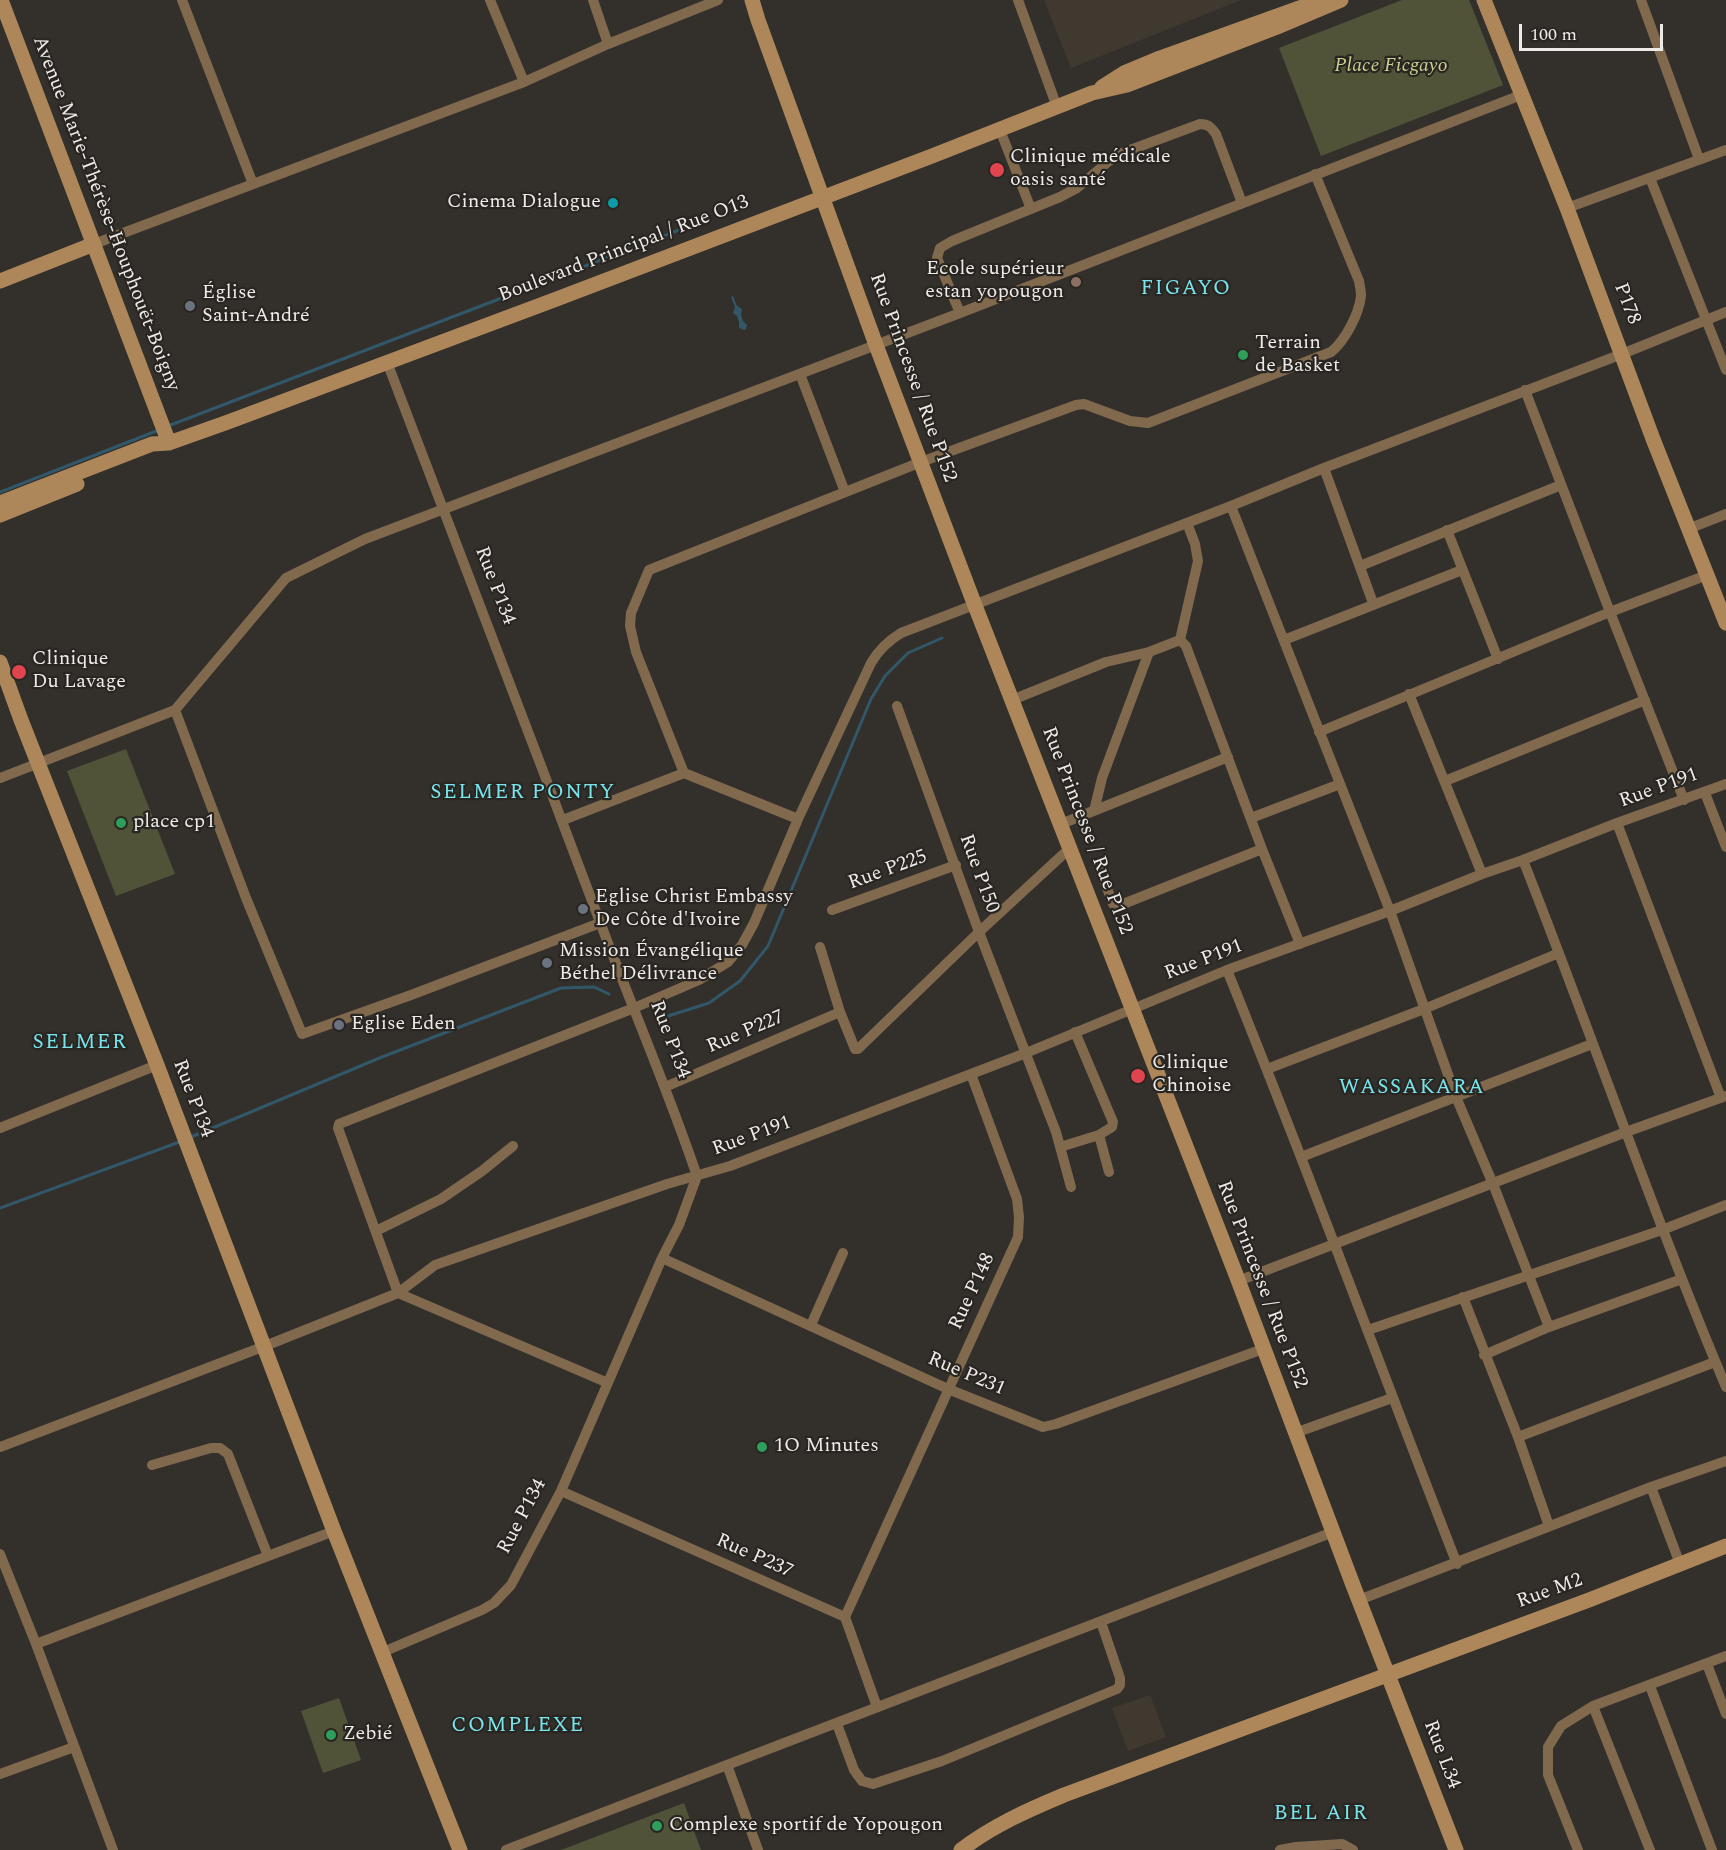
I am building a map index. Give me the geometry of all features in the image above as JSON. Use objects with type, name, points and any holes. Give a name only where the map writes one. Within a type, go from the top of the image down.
[{"type":"street","name":"Avenue Marie-Thérèse-Houphouët-Boigny","points":[[1,0],[169,443]]},
{"type":"street","points":[[182,0],[253,184]]},
{"type":"street","points":[[490,0],[524,82]]},
{"type":"street","points":[[593,0],[608,44]]},
{"type":"street","points":[[0,281],[524,82],[608,44],[718,0]]},
{"type":"street","name":"Rue Princesse / Rue P152","points":[[752,0],[876,345],[1388,1675]]},
{"type":"street","points":[[1018,0],[1058,107]]},
{"type":"street","name":"Boulevard Principal / Rue O13","points":[[0,503],[152,444],[169,443],[824,197],[1092,93],[1133,69],[1322,0]]},
{"type":"street","name":"Boulevard Principal / Rue O13","points":[[1092,93],[1127,86],[1341,0]]},
{"type":"street","name":"P178","points":[[1484,0],[1567,208],[1688,529],[1726,623]]},
{"type":"street","points":[[1641,0],[1699,159]]},
{"type":"street","points":[[0,778],[175,710],[286,578],[365,539],[960,313],[1521,95]]},
{"type":"street","points":[[960,313],[937,258],[940,248],[1060,197],[1077,188],[1122,153],[1200,124],[1206,124],[1212,127],[1216,134],[1242,203]]},
{"type":"street","points":[[1000,130],[1031,209]]},
{"type":"street","points":[[1567,208],[1726,150]]},
{"type":"street","points":[[684,773],[636,652],[630,626],[631,613],[649,570],[921,462],[1076,405],[1084,404],[1130,421],[1148,423],[1331,352],[1340,345],[1344,338],[1361,295],[1359,281],[1315,174]]},
{"type":"street","points":[[1650,178],[1726,370]]},
{"type":"street","points":[[608,1383],[398,1293],[338,1128],[339,1124],[634,1008],[699,980],[728,962],[742,945],[798,819],[878,652],[887,642],[901,633],[1726,312]]},
{"type":"street","name":"Rue P134","points":[[383,1652],[482,1610],[494,1603],[511,1585],[561,1491],[662,1258],[679,1226],[697,1176],[387,362]]},
{"type":"street","points":[[800,374],[845,492]]},
{"type":"street","points":[[1525,390],[1684,800]]},
{"type":"street","name":"Boulevard Principal / Rue O13","points":[[0,515],[156,453],[169,443]]},
{"type":"street","points":[[1324,468],[1373,603]]},
{"type":"street","points":[[1360,566],[1562,484]]},
{"type":"street","points":[[1231,506],[1390,911],[1456,1097],[1549,1327]]},
{"type":"street","points":[[1688,529],[1726,514]]},
{"type":"street","points":[[1180,640],[1198,561],[1195,544],[1187,523]]},
{"type":"street","points":[[1447,530],[1498,659]]},
{"type":"street","points":[[1284,640],[1373,603],[1462,570]]},
{"type":"street","points":[[1319,732],[1610,612],[1707,575]]},
{"type":"street","points":[[1012,700],[1106,662],[1149,652],[1180,640]]},
{"type":"street","points":[[1180,640],[1186,646],[1300,944]]},
{"type":"street","points":[[1094,811],[1102,778],[1149,652]]},
{"type":"street","name":"Rue P134","points":[[0,662],[157,1065],[334,1531],[460,1850]]},
{"type":"street","points":[[1409,694],[1482,874]]},
{"type":"street","points":[[1445,781],[1645,700]]},
{"type":"street","name":"Rue P150","points":[[897,706],[979,932],[1056,1132],[1071,1187]]},
{"type":"street","points":[[175,710],[246,898],[302,1034],[600,923]]},
{"type":"street","points":[[1061,824],[1228,757]]},
{"type":"street","points":[[563,820],[684,773],[798,819]]},
{"type":"street","points":[[1251,819],[1340,784]]},
{"type":"street","name":"Rue P191","points":[[0,1447],[398,1293],[435,1265],[667,1184],[741,1162],[1026,1053],[1227,970],[1726,784]]},
{"type":"street","points":[[1704,793],[1726,847]]},
{"type":"street","points":[[1238,1281],[1626,1132],[1724,1097],[1617,823]]},
{"type":"street","points":[[820,947],[840,1012],[855,1049],[858,1049],[1070,848]]},
{"type":"street","points":[[1100,870],[1113,904],[1118,906],[1262,849]]},
{"type":"street","points":[[1523,861],[1662,1230],[1726,1387]]},
{"type":"street","name":"Rue P225","points":[[832,910],[956,865]]},
{"type":"street","points":[[1267,1069],[1424,1009],[1559,953]]},
{"type":"street","points":[[1227,970],[1457,1564]]},
{"type":"street","name":"Rue P227","points":[[665,1087],[840,1012]]},
{"type":"street","points":[[1060,1147],[1099,1134],[1112,1127],[1113,1122],[1075,1032]]},
{"type":"street","points":[[1300,1157],[1592,1044]]},
{"type":"street","points":[[0,1128],[157,1065]]},
{"type":"street","name":"Rue P148","points":[[845,1617],[1018,1237],[1017,1199],[971,1074]]},
{"type":"street","points":[[1099,1134],[1109,1172]]},
{"type":"street","points":[[376,1232],[441,1199],[513,1146]]},
{"type":"street","points":[[1368,1330],[1662,1230],[1726,1205]]},
{"type":"street","points":[[811,1325],[843,1253]]},
{"type":"street","name":"Rue P231","points":[[662,1258],[948,1389],[1043,1426],[1050,1426],[1263,1349]]},
{"type":"street","points":[[1484,1355],[1549,1327],[1682,1279]]},
{"type":"street","points":[[1463,1297],[1518,1437],[1549,1526]]},
{"type":"street","points":[[1518,1437],[1715,1362]]},
{"type":"street","points":[[1295,1433],[1392,1398]]},
{"type":"street","points":[[152,1465],[211,1448],[220,1448],[228,1454],[268,1556]]},
{"type":"street","points":[[1359,1600],[1651,1487],[1726,1461]]},
{"type":"street","points":[[1651,1487],[1680,1564]]},
{"type":"street","name":"Rue P237","points":[[561,1491],[845,1617]]},
{"type":"street","points":[[36,1644],[334,1531]]},
{"type":"street","points":[[506,1850],[1333,1532]]},
{"type":"street","name":"Rue M2","points":[[961,1850],[998,1825],[1064,1795],[1726,1546]]},
{"type":"street","points":[[0,1554],[113,1850]]},
{"type":"street","points":[[845,1617],[877,1707]]},
{"type":"street","points":[[837,1724],[854,1770],[862,1781],[873,1784],[942,1761],[1117,1689],[1120,1678],[1101,1622]]},
{"type":"street","points":[[1578,1850],[1548,1775],[1548,1747],[1560,1726],[1593,1706],[1726,1656]]},
{"type":"street","points":[[1707,1664],[1726,1714]]},
{"type":"street","name":"Rue L34","points":[[1388,1675],[1456,1850]]},
{"type":"street","points":[[1650,1686],[1712,1850]]},
{"type":"street","points":[[1593,1706],[1650,1850]]},
{"type":"street","points":[[0,1774],[74,1747]]},
{"type":"street","points":[[727,1765],[758,1850]]},
{"type":"street","points":[[1280,1850],[1342,1844],[1353,1850]]},
{"type":"shaded area","points":[[1044,0],[1241,0],[1071,68]]},
{"type":"shaded area","points":[[1150,1695],[1166,1737],[1128,1751],[1112,1708]]},
{"type":"green space","name":"Place Ficgayo","points":[[1402,0],[1469,0],[1503,85],[1321,156],[1279,48]]},
{"type":"green space","name":"place cp1","points":[[126,749],[175,874],[116,896],[67,771]]},
{"type":"green space","name":"Zebié","points":[[339,1698],[361,1760],[323,1773],[301,1711]]},
{"type":"green space","name":"Complexe sportif de Yopougon","points":[[684,1803],[701,1850],[561,1850]]},
{"type":"water","points":[[733,296],[737,306],[742,309],[741,315],[747,325],[744,330],[739,328],[737,316],[733,313],[735,307],[731,297]]},
{"type":"waterway","points":[[168,426],[679,230]]},
{"type":"waterway","points":[[0,492],[159,430]]},
{"type":"waterway","points":[[662,1018],[709,1003],[740,981],[768,946],[871,699],[885,676],[908,653],[942,638]]},
{"type":"waterway","points":[[191,1137],[382,1057],[561,988],[594,987],[609,994]]},
{"type":"waterway","points":[[0,1208],[182,1141]]},
{"type":"place","name":"Clinique médicale oasis santé","points":[[997,170]]},
{"type":"place","name":"Cinema Dialogue","points":[[613,203]]},
{"type":"place","name":"Ecole supérieur estan yopougon","points":[[1076,282]]},
{"type":"place","name":"Église Saint-André","points":[[190,306]]},
{"type":"place","name":"Terrain de Basket","points":[[1243,355]]},
{"type":"place","name":"Clinique Du Lavage","points":[[19,672]]},
{"type":"place","name":"place cp1","points":[[121,823]]},
{"type":"place","name":"Eglise Christ Embassy De Côte d'Ivoire","points":[[583,909]]},
{"type":"place","name":"Mission Évangélique Béthel Délivrance","points":[[547,963]]},
{"type":"place","name":"Eglise Eden","points":[[339,1025]]},
{"type":"place","name":"Clinique Chinoise","points":[[1138,1076]]},
{"type":"place","name":"1O Minutes","points":[[762,1447]]},
{"type":"place","name":"Zebié","points":[[331,1735]]},
{"type":"place","name":"Complexe sportif de Yopougon","points":[[657,1826]]},
{"type":"district","name":"FIGAYO","points":[[1186,290]]},
{"type":"district","name":"SELMER PONTY","points":[[523,794]]},
{"type":"district","name":"SELMER","points":[[80,1044]]},
{"type":"district","name":"WASSAKARA","points":[[1412,1089]]},
{"type":"district","name":"COMPLEXE","points":[[518,1727]]},
{"type":"district","name":"BEL AIR","points":[[1321,1815]]}]
